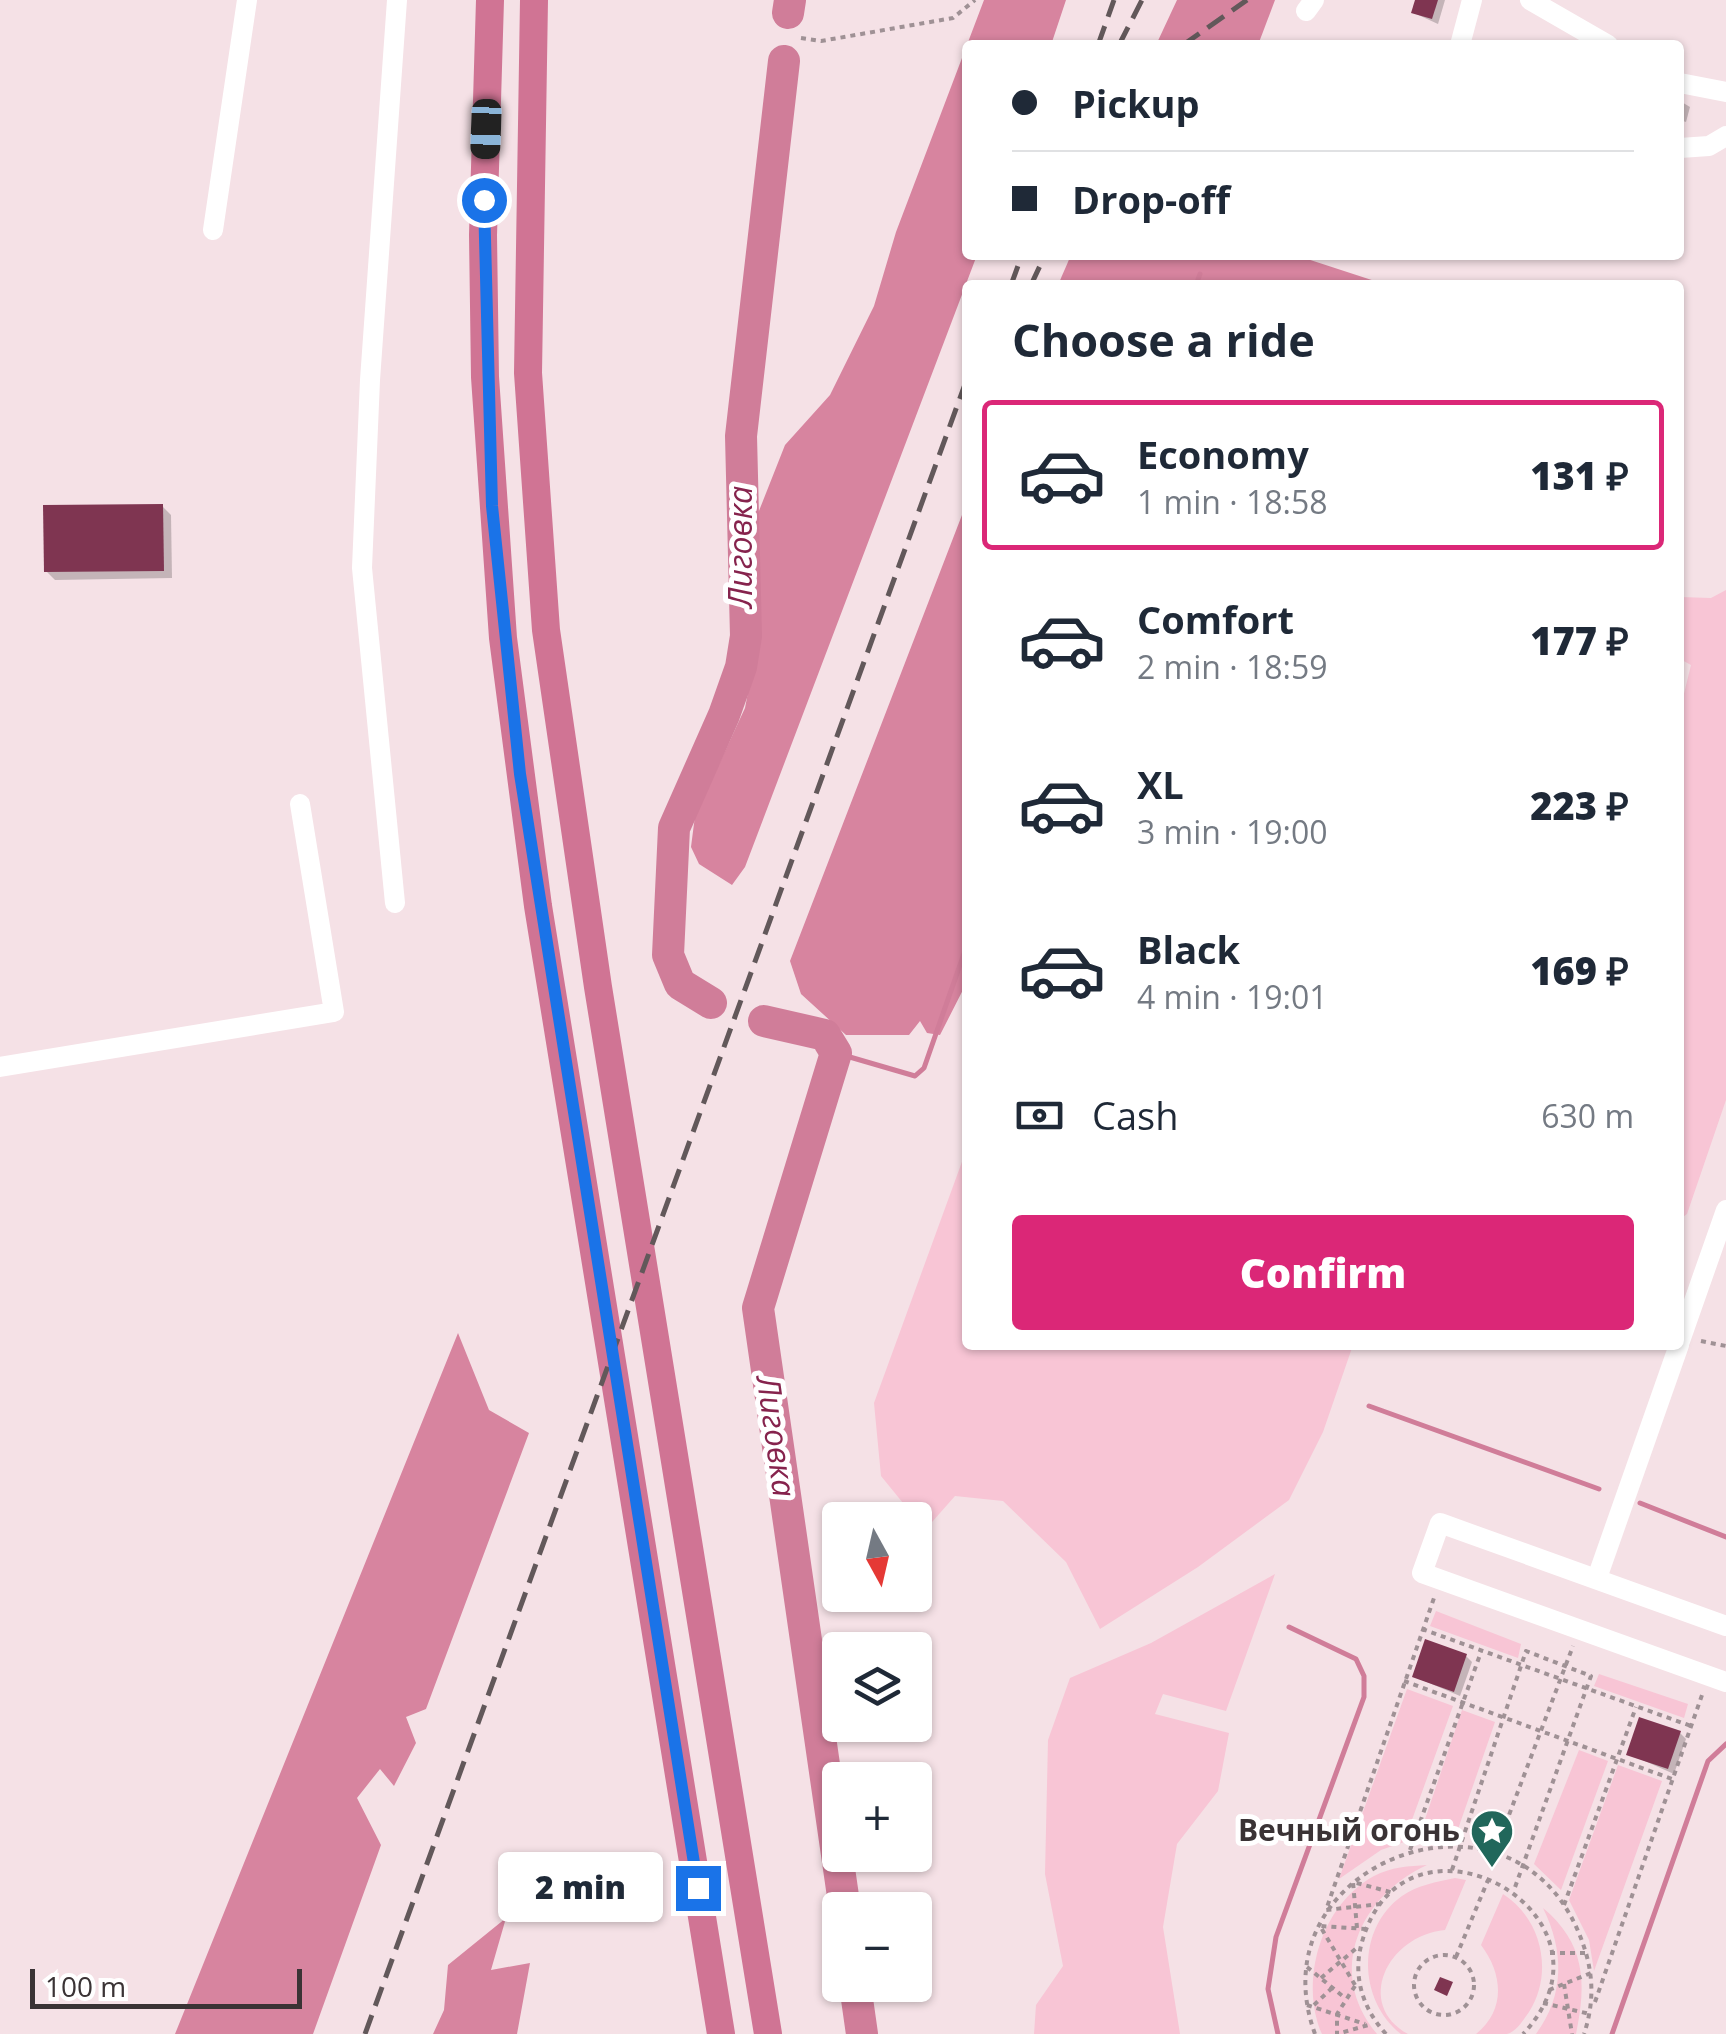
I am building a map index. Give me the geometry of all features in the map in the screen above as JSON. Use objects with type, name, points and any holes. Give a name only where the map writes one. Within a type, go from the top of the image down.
[{"type":"highway","points":[[490,0],[483,236],[492,506],[520,774],[720,2034]]},
{"type":"highway","points":[[534,0],[528,239],[530,392],[546,630],[598,987],[768,2034]]},
{"type":"street","points":[[213,230],[248,0]]},
{"type":"street","points":[[395,902],[362,568],[370,380],[396,0]]},
{"type":"street","points":[[1461,40],[1472,0]]},
{"type":"street","points":[[1530,0],[1599,40]]},
{"type":"street","points":[[1684,85],[1726,92]]},
{"type":"street","points":[[1684,148],[1710,146],[1726,136]]},
{"type":"street","points":[[0,1067],[334,1012],[300,804]]},
{"type":"street","points":[[1684,1330],[1726,1210]]},
{"type":"street","points":[[1597,1578],[1677,1350]]},
{"type":"street","points":[[1718,1679],[1422,1573],[1440,1523],[1726,1626]]},
{"type":"path","points":[[801,38],[821,41],[937,22],[953,18],[975,0]]},
{"type":"path","points":[[1684,1341],[1726,1346]]},
{"type":"path","points":[[1314,2034],[1307,1967],[1440,1580]]},
{"type":"path","points":[[1494,1852],[1578,1629]]},
{"type":"path","points":[[1422,1630],[1691,1726]]},
{"type":"path","points":[[1410,1850],[1481,1651]]},
{"type":"path","points":[[1452,1870],[1526,1651],[1591,1676],[1514,1890]]},
{"type":"path","points":[[1584,2034],[1691,1726],[1718,1679]]},
{"type":"path","points":[[1404,1681],[1672,1778]]},
{"type":"path","points":[[1564,1905],[1637,1706]]},
{"type":"path","points":[[1326,1910],[1353,1882],[1410,1850],[1460,1846],[1494,1852],[1539,1876],[1564,1905],[1588,1952],[1593,2007]]},
{"type":"path","points":[[1371,2023],[1337,2034],[1337,2014],[1344,1998],[1357,1985],[1366,1928],[1381,1904],[1411,1880],[1452,1870],[1514,1890],[1545,1931],[1550,1953],[1548,1990],[1523,2034]]},
{"type":"path","points":[[1456,1957],[1488,1880]]},
{"type":"path","points":[[1353,1882],[1394,1892]]},
{"type":"path","points":[[1353,1882],[1357,1928]]},
{"type":"path","points":[[1326,1910],[1381,1904]]},
{"type":"path","points":[[1320,1926],[1366,1928]]},
{"type":"path","points":[[1320,1926],[1357,1985],[1371,2023],[1369,2034]]},
{"type":"path","points":[[1320,1978],[1361,1945]]},
{"type":"path","points":[[1550,1953],[1588,1952]]},
{"type":"path","points":[[1435,1956],[1456,1957],[1471,1971],[1474,1991],[1464,2008],[1437,2015],[1420,2005],[1414,1978],[1435,1956]]},
{"type":"path","points":[[1307,1967],[1344,1998]]},
{"type":"path","points":[[1548,1990],[1591,1972]]},
{"type":"path","points":[[1564,1984],[1572,2034]]},
{"type":"path","points":[[1310,2006],[1332,1988]]},
{"type":"path","points":[[1543,2003],[1590,2014]]},
{"type":"path","points":[[1310,2006],[1371,2023],[1386,2034]]},
{"type":"path","points":[[1532,2024],[1533,2034]]},
{"type":"shaded area","points":[[984,0],[1066,0],[1053,40],[969,40]]},
{"type":"shaded area","points":[[1177,0],[1275,0],[1260,40],[1158,40]]},
{"type":"shaded area","points":[[962,58],[962,260],[975,260],[968,280],[962,280],[962,295],[745,867],[732,885],[699,864],[691,847],[695,816],[745,708],[755,656],[753,526],[785,445],[830,395],[874,306],[896,232]]},
{"type":"shaded area","points":[[1069,260],[1310,260],[1372,280],[1060,280]]},
{"type":"shaded area","points":[[962,515],[962,992],[940,1035],[927,1033],[920,1021],[909,1035],[846,1035],[801,994],[790,961]]},
{"type":"shaded area","points":[[1726,590],[1726,1100],[1684,1216],[1684,694],[1691,665],[1684,661],[1684,597],[1711,598]]},
{"type":"shaded area","points":[[962,1162],[962,1350],[1351,1350],[1323,1432],[1289,1500],[1198,1567],[1100,1629],[1066,1562],[1003,1501],[955,1496],[932,1522],[932,1502],[902,1502],[881,1476],[874,1403]]},
{"type":"shaded area","points":[[458,1333],[489,1410],[529,1433],[426,1709],[406,1717],[416,1743],[394,1786],[380,1769],[357,1798],[381,1845],[313,2034],[175,2034]]},
{"type":"shaded area","points":[[1275,1574],[1226,1711],[1163,1694],[1155,1714],[1229,1733],[1218,1791],[1177,1844],[1163,1927],[1180,2034],[1034,2034],[1036,2005],[1063,1966],[1045,1874],[1048,1740],[1070,1678],[1151,1643]]},
{"type":"shaded area","points":[[1436,1611],[1521,1644],[1518,1658],[1430,1626]]},
{"type":"shaded area","points":[[1599,1674],[1688,1704],[1684,1718],[1594,1686]]},
{"type":"shaded area","points":[[1407,1689],[1453,1706],[1404,1842],[1381,1850],[1339,1879]]},
{"type":"shaded area","points":[[1462,1710],[1495,1722],[1456,1835],[1418,1840]]},
{"type":"shaded area","points":[[1579,1750],[1608,1761],[1561,1890],[1534,1864]]},
{"type":"shaded area","points":[[1618,1765],[1662,1781],[1594,1971],[1589,1940],[1569,1900]]},
{"type":"shaded area","points":[[1427,1865],[1384,1896],[1368,1915],[1357,1938],[1352,1961],[1353,1985],[1361,2010],[1377,2034],[1322,2034],[1315,2013],[1314,1968],[1328,1924],[1340,1905],[1374,1876]]},
{"type":"shaded area","points":[[1455,1878],[1466,1880],[1445,1930],[1424,1935],[1407,1945],[1384,1973],[1383,2006],[1392,2021],[1408,2034],[1401,2034],[1387,2020],[1370,1984],[1370,1945],[1376,1927],[1402,1896]]},
{"type":"shaded area","points":[[1503,1894],[1535,1932],[1542,1964],[1541,1981],[1529,2012],[1514,2030],[1507,2034],[1476,2034],[1497,2003],[1494,1968],[1481,1945]]},
{"type":"shaded area","points":[[1543,1908],[1567,1935],[1579,1965],[1581,1997],[1576,2034],[1536,2034],[1552,2004],[1558,1972],[1555,1940]]},
{"type":"shaded area","points":[[506,1918],[491,1970],[530,1963],[517,2034],[433,2034],[444,2010],[448,1965]]},
{"type":"building","points":[[1415,0],[1438,0],[1432,19],[1411,13]]},
{"type":"building","points":[[163,504],[164,571],[44,572],[43,505]]},
{"type":"building","points":[[1425,1639],[1467,1654],[1454,1692],[1412,1677]]},
{"type":"building","points":[[1639,1717],[1681,1731],[1668,1769],[1626,1755]]},
{"type":"building","points":[[1440,1977],[1453,1982],[1447,1996],[1434,1990]]},
{"type":"waterway","name":"Лиговка","points":[[788,13],[790,0]]},
{"type":"waterway","name":"Лиговка","points":[[711,1003],[680,984],[668,955],[674,828],[724,715],[741,667],[746,636],[741,436],[784,61]]},
{"type":"waterway","points":[[1198,280],[1200,274]]},
{"type":"waterway","points":[[836,1053],[915,1076],[924,1068],[962,959]]},
{"type":"waterway","name":"Лиговка","points":[[764,1021],[825,1035],[836,1053],[758,1308],[842,1892]]},
{"type":"waterway","points":[[1369,1406],[1599,1489]]},
{"type":"waterway","points":[[1640,1503],[1726,1537]]},
{"type":"waterway","points":[[1278,2034],[1268,1989],[1276,1937],[1364,1697],[1364,1676],[1356,1659],[1289,1627]]},
{"type":"waterway","points":[[1612,2034],[1708,1761],[1726,1744]]},
{"type":"waterway","name":"Лиговка","points":[[857,2002],[862,2034]]},
{"type":"railway","points":[[1100,40],[1114,0]]},
{"type":"railway","points":[[1122,40],[1142,0]]},
{"type":"railway","points":[[1190,40],[1247,0]]},
{"type":"railway","points":[[1013,280],[1020,260]]},
{"type":"railway","points":[[1033,280],[1043,260]]},
{"type":"railway","points":[[365,2034],[962,392]]},
{"type":"place","name":"Вечный огонь","points":[[1492,1869]]},
{"type":"route","points":[[484,200],[485,377],[492,506],[520,774],[538,906],[698,1888]]}]
